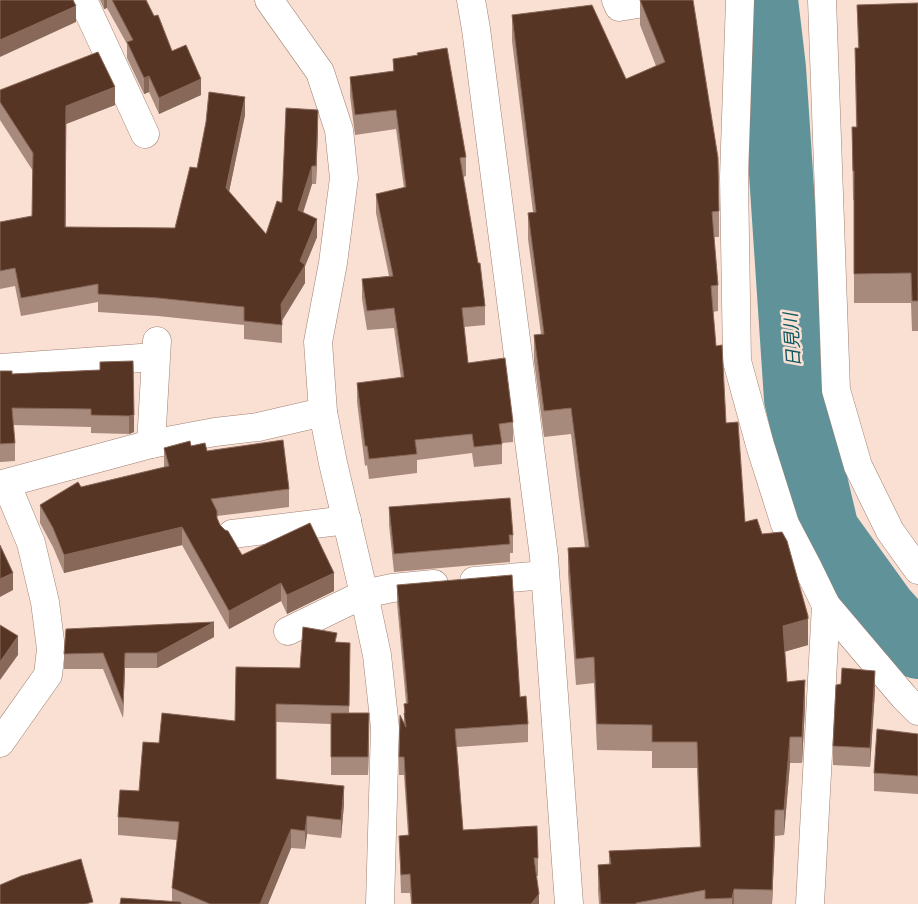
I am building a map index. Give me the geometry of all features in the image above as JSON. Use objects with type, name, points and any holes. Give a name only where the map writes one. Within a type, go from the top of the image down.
[{"type":"street","points":[[83,0],[145,134]]},
{"type":"street","points":[[269,0],[320,72],[339,130],[344,178],[318,342],[323,412],[377,655],[385,728],[380,904]]},
{"type":"street","points":[[471,0],[544,557],[568,904]]},
{"type":"street","points":[[616,0],[619,7],[662,0]]},
{"type":"street","points":[[740,0],[734,177],[738,361],[760,444],[785,524],[826,605],[918,711]]},
{"type":"street","points":[[822,0],[836,390],[858,466],[890,531],[918,570]]},
{"type":"street","points":[[0,368],[156,349],[151,444]]},
{"type":"street","points":[[0,743],[48,675],[50,649],[44,602],[31,543],[6,483],[151,444],[215,432],[258,427],[323,412]]},
{"type":"street","points":[[232,534],[347,520]]},
{"type":"street","points":[[288,631],[364,594],[392,588],[545,575]]},
{"type":"street","points":[[810,904],[826,605]]},
{"type":"building","points":[[0,0],[73,0],[76,6],[0,40]]},
{"type":"building","points":[[112,0],[146,0],[154,16],[158,15],[172,51],[186,45],[201,79],[159,98],[149,76],[144,78],[127,42],[133,40]]},
{"type":"building","points":[[640,0],[693,0],[718,158],[719,211],[712,212],[718,285],[711,286],[716,346],[722,345],[726,423],[738,422],[745,522],[757,519],[762,534],[782,532],[787,541],[808,619],[783,626],[787,682],[805,680],[802,737],[790,737],[784,810],[775,810],[772,890],[734,889],[732,898],[705,899],[705,890],[636,904],[601,904],[598,865],[611,864],[609,851],[701,847],[697,742],[652,742],[652,725],[597,724],[594,657],[576,659],[568,548],[589,547],[571,408],[544,411],[534,335],[544,334],[528,213],[536,212],[512,15],[592,5],[626,79],[665,62]]},
{"type":"building","points":[[918,3],[918,301],[912,301],[911,273],[854,274],[852,127],[857,127],[855,48],[859,48],[857,5]]},
{"type":"building","points":[[447,48],[466,157],[460,158],[478,263],[480,263],[485,306],[462,308],[468,363],[505,358],[513,422],[499,424],[502,444],[474,447],[472,434],[415,440],[417,454],[369,459],[367,446],[365,446],[357,383],[404,377],[394,308],[367,311],[362,279],[393,276],[376,194],[406,187],[396,110],[355,115],[350,77],[394,71],[393,59]]},
{"type":"building","points":[[98,52],[115,87],[66,106],[65,227],[175,228],[190,167],[197,168],[206,122],[209,92],[245,97],[226,188],[266,234],[277,201],[282,203],[286,108],[318,110],[316,166],[312,166],[298,210],[317,219],[300,261],[305,265],[281,304],[282,325],[244,321],[244,307],[98,294],[98,284],[21,298],[15,268],[0,271],[0,222],[32,216],[33,153],[0,102],[0,90]]},
{"type":"building","points":[[133,361],[134,415],[91,415],[91,409],[12,408],[15,443],[0,444],[0,371],[12,371],[12,374],[100,370],[100,362]]},
{"type":"building","points":[[283,440],[289,489],[211,499],[217,511],[217,518],[220,525],[228,531],[242,555],[310,523],[334,573],[287,595],[281,583],[229,611],[182,527],[64,555],[53,528],[40,505],[78,482],[81,487],[169,466],[164,448],[190,441],[191,446],[205,443],[207,451]]},
{"type":"building","points":[[510,498],[513,535],[509,535],[510,544],[394,554],[389,507]]},
{"type":"building","points":[[0,545],[13,573],[0,579]]},
{"type":"building","points":[[512,575],[520,697],[526,696],[528,724],[455,729],[463,830],[537,826],[538,858],[534,858],[539,894],[531,904],[412,904],[410,874],[401,875],[399,836],[409,835],[404,757],[399,757],[400,715],[406,727],[404,704],[408,703],[397,585]]},
{"type":"building","points":[[214,622],[157,653],[125,653],[123,703],[103,653],[64,654],[66,629]]},
{"type":"building","points":[[0,625],[18,636],[0,662]]},
{"type":"building","points":[[303,627],[337,633],[335,642],[350,643],[349,706],[276,704],[276,779],[344,786],[341,820],[307,816],[305,831],[291,829],[260,904],[210,904],[172,888],[179,822],[118,817],[120,790],[139,791],[143,742],[159,743],[162,713],[235,721],[236,667],[300,668]]},
{"type":"building","points":[[842,668],[875,671],[870,748],[833,746],[836,685],[841,684]]},
{"type":"building","points":[[331,713],[369,713],[368,757],[331,757]]},
{"type":"building","points":[[877,729],[918,734],[918,776],[874,773]]},
{"type":"building","points":[[81,859],[93,902],[85,904],[0,904],[0,885],[21,876]]},
{"type":"building","points":[[121,898],[181,902],[181,904],[120,904]]},
{"type":"waterway","name":"日見川","points":[[766,0],[774,68],[796,399],[827,530],[884,609],[918,647]]}]
